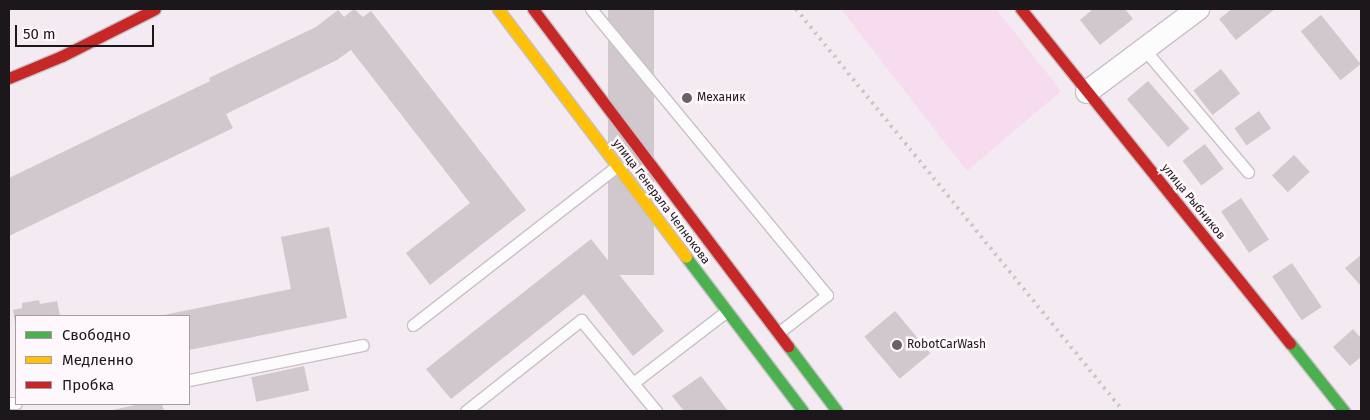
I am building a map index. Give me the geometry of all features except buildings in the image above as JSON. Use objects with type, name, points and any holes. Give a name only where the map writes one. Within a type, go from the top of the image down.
[{"type":"main road","points":[[9,78],[62,56],[155,9]]},
{"type":"main road","name":"улица Генерала Челнокова","points":[[498,9],[803,411]]},
{"type":"main road","name":"улица Генерала Челнокова","points":[[533,9],[837,411]]},
{"type":"main road","name":"улица Рыбников","points":[[1021,9],[1344,411]]},
{"type":"street","points":[[1087,92],[1198,9]]},
{"type":"lane","points":[[591,9],[827,295],[778,333]]},
{"type":"lane","points":[[1144,49],[1248,172]]},
{"type":"lane","points":[[413,325],[617,166]]},
{"type":"lane","points":[[633,383],[727,311]]},
{"type":"lane","points":[[466,411],[581,320],[656,411]]},
{"type":"lane","points":[[190,380],[362,345]]},
{"type":"shaded area","points":[[841,9],[996,9],[1061,91],[967,171]]},
{"type":"railway","points":[[796,9],[1123,411]]},
{"type":"traffic: fast","points":[[686,257],[803,411]]},
{"type":"traffic: fast","points":[[1290,343],[1344,411]]},
{"type":"traffic: fast","points":[[788,346],[837,411]]},
{"type":"traffic: slow","points":[[498,9],[686,257]]},
{"type":"traffic: jam","points":[[9,78],[62,56],[155,9]]},
{"type":"traffic: jam","points":[[533,9],[788,346]]},
{"type":"traffic: jam","points":[[1021,9],[1290,343]]},
{"type":"place","name":"Механик","points":[[687,98]]},
{"type":"place","name":"RobotCarWash","points":[[897,345]]}]
